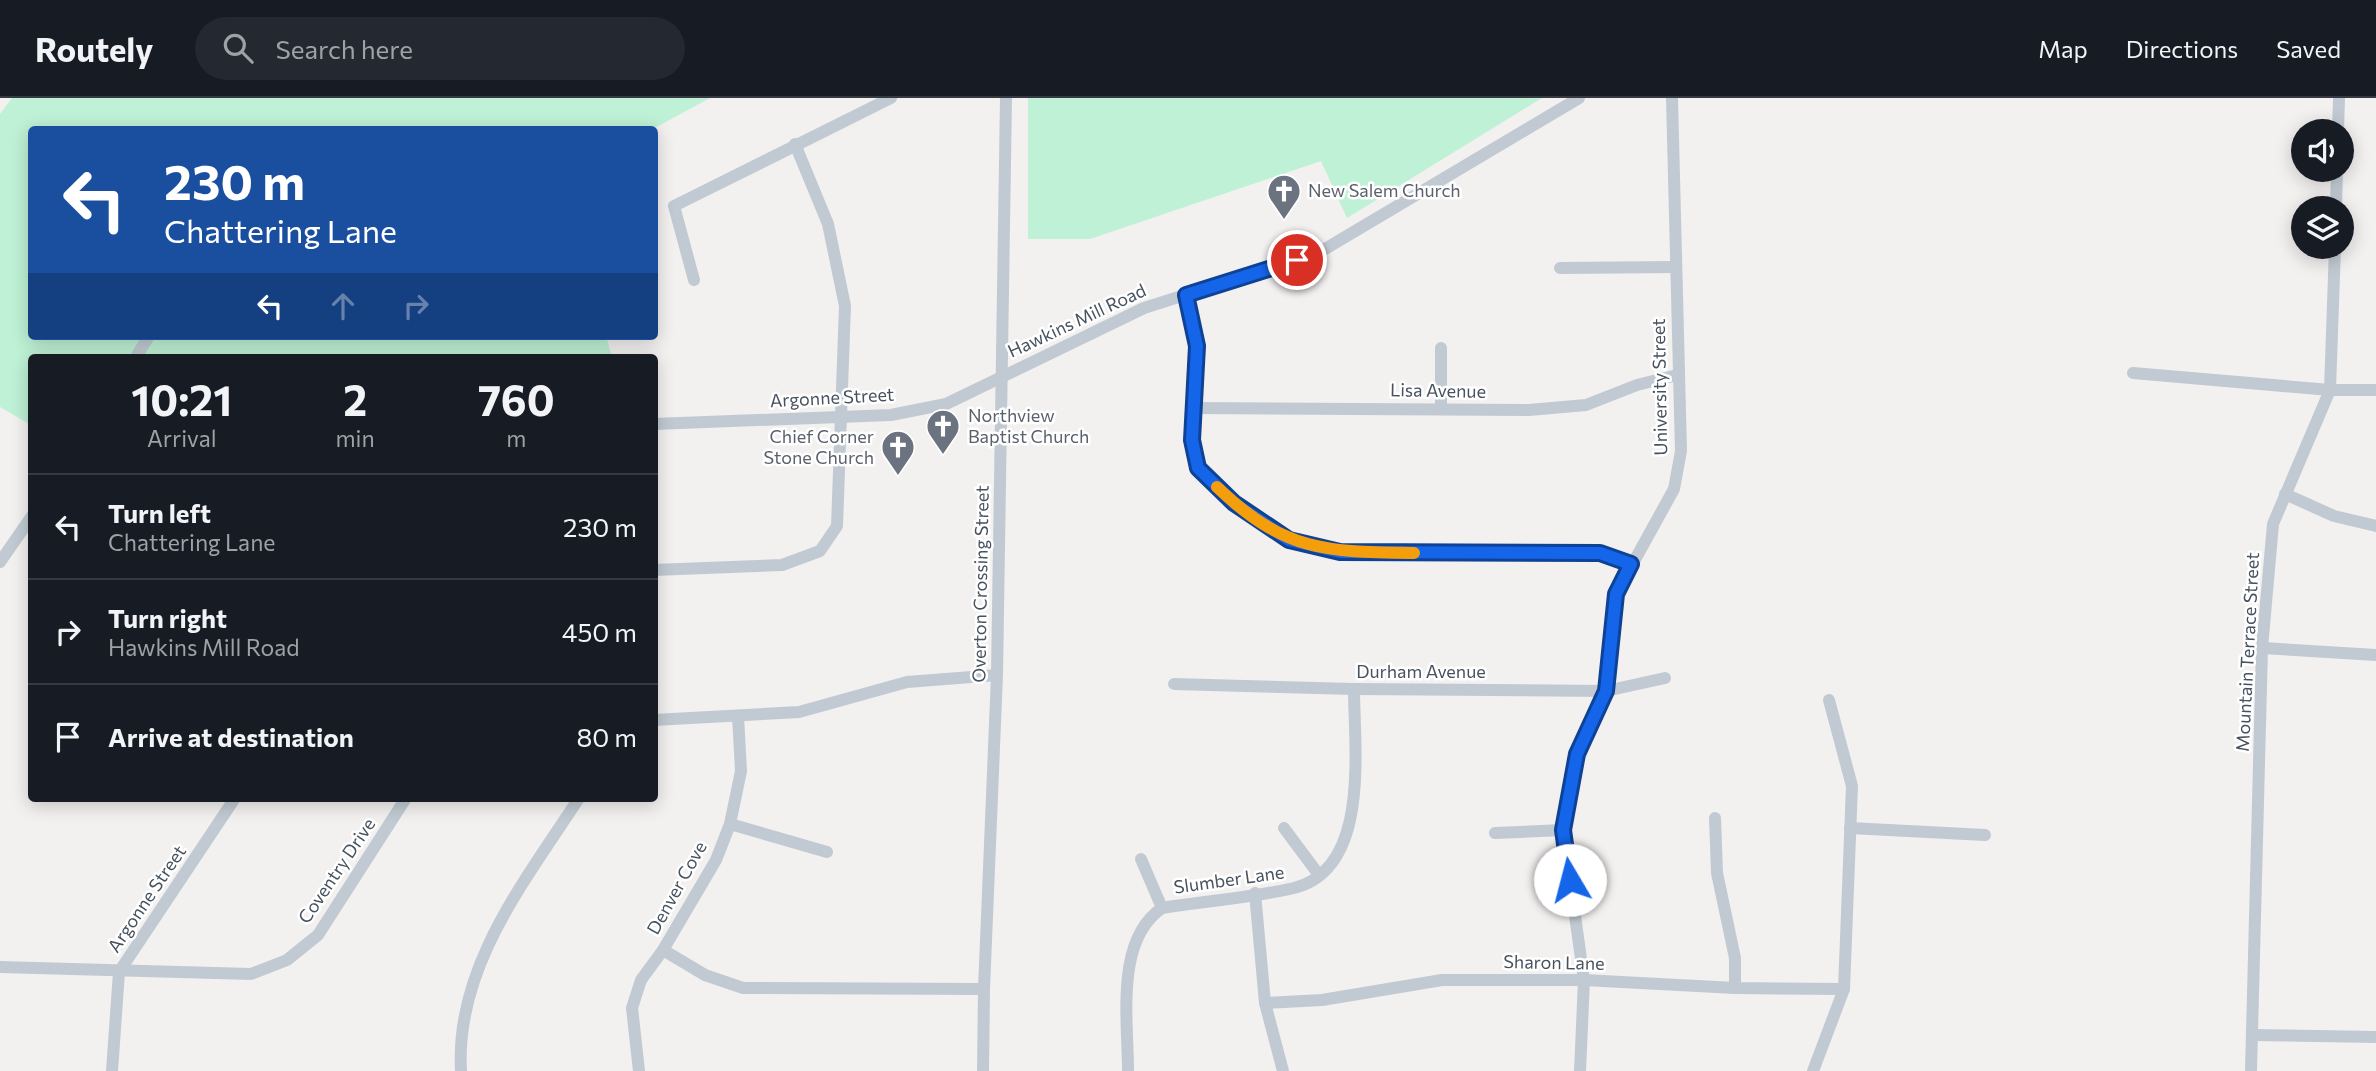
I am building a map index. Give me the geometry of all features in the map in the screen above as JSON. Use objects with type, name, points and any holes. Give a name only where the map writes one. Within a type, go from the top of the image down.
[{"type":"street","points":[[694,280],[674,206],[891,98]]},
{"type":"street","name":"Overton Crossing Street","points":[[983,1071],[996,675],[1006,98]]},
{"type":"street","name":"Hawkins Mill Road","points":[[1003,375],[1144,308],[1320,252],[1579,98]]},
{"type":"street","name":"University Street","points":[[1580,1071],[1584,980],[1563,830],[1577,754],[1606,691],[1616,594],[1674,489],[1681,451],[1672,98]]},
{"type":"street","points":[[2338,119],[2339,98]]},
{"type":"street","points":[[658,570],[782,565],[820,551],[837,526],[845,306],[828,223],[794,144]]},
{"type":"street","name":"Mountain Terrace Street","points":[[2251,1071],[2262,648],[2273,524],[2330,390],[2335,259]]},
{"type":"street","points":[[1560,268],[1676,267]]},
{"type":"street","points":[[1186,295],[1197,346],[1192,440],[1198,468],[1234,503],[1289,540],[1340,552],[1600,553],[1631,564]]},
{"type":"street","points":[[1441,348],[1441,408]]},
{"type":"street","points":[[2133,373],[2330,390],[2376,390]]},
{"type":"street","name":"Argonne Street","points":[[658,424],[891,415],[946,404],[1003,375]]},
{"type":"street","name":"Lisa Avenue","points":[[1194,408],[1529,410],[1586,405],[1637,385],[1677,375]]},
{"type":"street","points":[[2286,494],[2334,516],[2376,526]]},
{"type":"street","points":[[0,562],[28,522]]},
{"type":"street","points":[[2262,648],[2376,655]]},
{"type":"street","points":[[658,720],[799,712],[907,682],[996,675]]},
{"type":"street","name":"Durham Avenue","points":[[1174,684],[1606,691],[1665,678]]},
{"type":"street","name":"Slumber Lane","points":[[1128,1071],[1129,955],[1146,919],[1162,908],[1297,887],[1319,875],[1345,845],[1354,811],[1354,689]]},
{"type":"street","points":[[1813,1071],[1844,989],[1852,786],[1829,700]]},
{"type":"street","name":"Denver Cove","points":[[639,1071],[632,1008],[641,980],[663,950],[716,860],[730,824],[741,771],[738,716]]},
{"type":"street","name":"Argonne Street","points":[[112,1071],[119,972],[232,802]]},
{"type":"street","name":"Coventry Drive","points":[[0,967],[251,974],[287,960],[318,935],[403,802]]},
{"type":"street","points":[[461,1071],[459,1047],[472,982],[497,925],[576,802]]},
{"type":"street","points":[[1715,818],[1717,873],[1735,958],[1735,988]]},
{"type":"street","points":[[730,824],[827,852]]},
{"type":"street","points":[[1284,828],[1319,875]]},
{"type":"street","points":[[1850,828],[1985,835]]},
{"type":"street","points":[[1495,833],[1563,830]]},
{"type":"street","points":[[1140,859],[1162,908]]},
{"type":"street","points":[[1255,893],[1265,1003],[1283,1071]]},
{"type":"street","points":[[663,950],[705,975],[743,988],[984,989]]},
{"type":"street","name":"Sharon Lane","points":[[1265,1003],[1322,1000],[1442,980],[1584,980],[1735,988],[1844,989]]},
{"type":"street","points":[[2252,1035],[2376,1037]]},
{"type":"green space","points":[[12,98],[710,98],[658,126],[28,126],[28,340],[607,340],[611,354],[28,354],[28,423],[0,407],[0,114]]},
{"type":"green space","points":[[1028,98],[1542,98],[1347,218],[1321,161],[1090,239],[1028,239]]},
{"type":"slow traffic","points":[[1217,487],[1234,503],[1289,540],[1340,552],[1414,553]]},
{"type":"place","name":"New Salem Church","points":[[1284,221]]},
{"type":"place","name":"Northview Baptist Church","points":[[943,456]]},
{"type":"place","name":"Chief Corner Stone Church","points":[[898,477]]},
{"type":"route","points":[[1297,260],[1186,295],[1197,346],[1192,440],[1198,468],[1234,503],[1289,540],[1340,552],[1600,553],[1631,564],[1616,594],[1606,691],[1577,754],[1563,830],[1570,880]]}]
